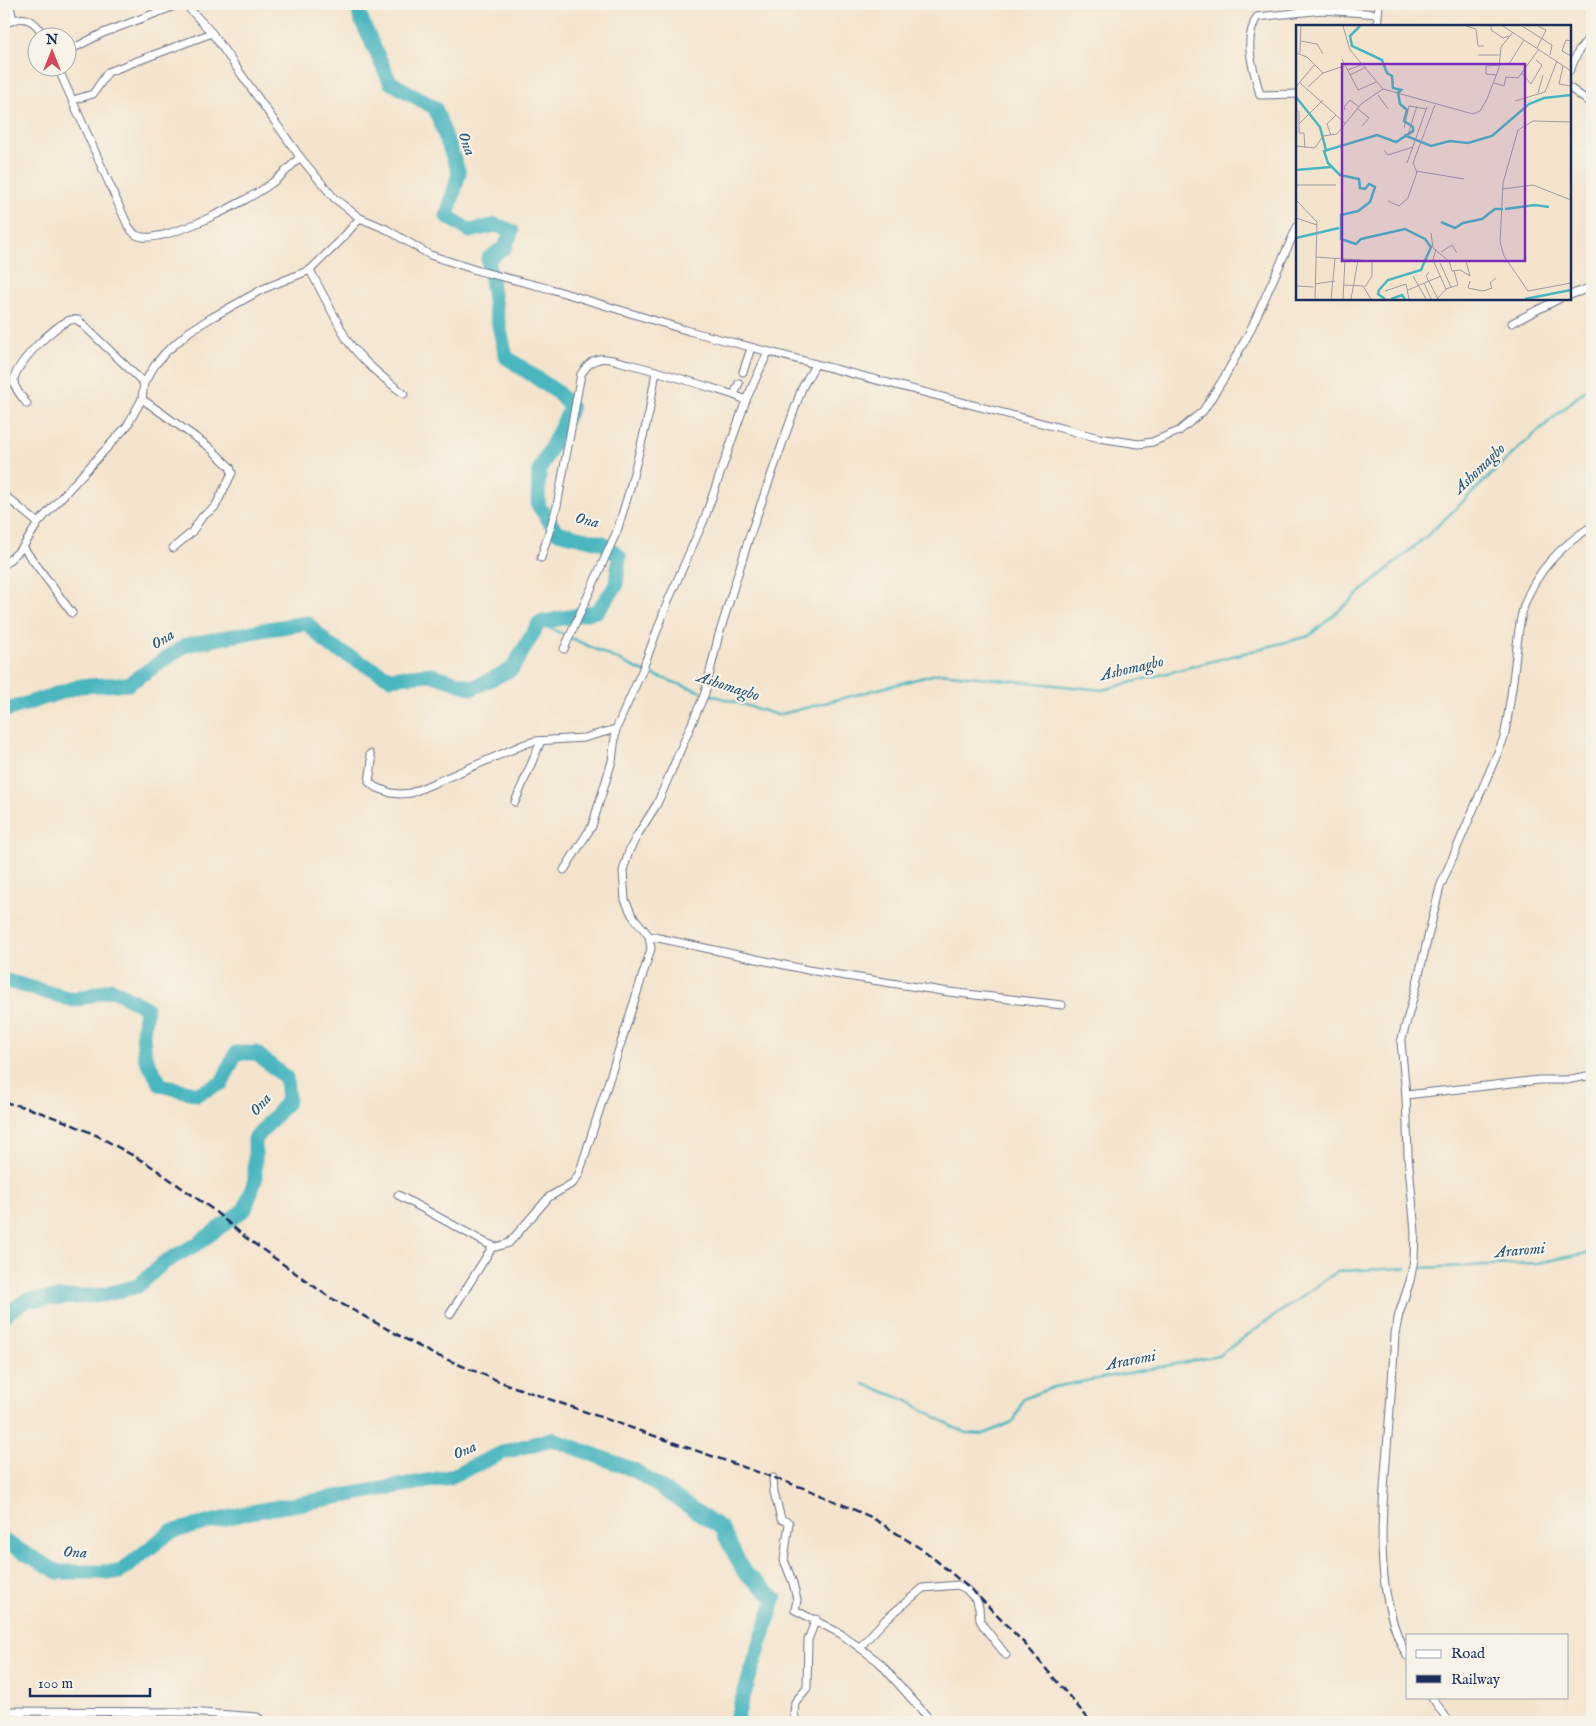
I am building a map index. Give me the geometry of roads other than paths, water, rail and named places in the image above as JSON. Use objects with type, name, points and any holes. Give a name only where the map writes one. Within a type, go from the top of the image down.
[{"type":"street","points":[[9,4],[13,19]]},
{"type":"street","points":[[78,46],[103,33],[180,4]]},
{"type":"street","points":[[185,4],[212,33],[300,157],[334,198],[360,218],[386,230],[430,255],[479,271],[551,289],[689,331],[1072,433],[1139,444],[1168,437],[1187,426],[1210,402],[1261,309],[1296,229]]},
{"type":"street","points":[[1377,25],[1379,4]]},
{"type":"street","points":[[1296,94],[1260,95],[1249,46],[1249,38],[1258,17],[1323,10],[1378,14]]},
{"type":"street","points":[[4,25],[13,19],[28,19],[39,28]]},
{"type":"street","points":[[72,100],[93,94],[108,72],[212,33]]},
{"type":"street","points":[[1571,68],[1579,50],[1592,34]]},
{"type":"street","points":[[62,78],[128,226],[136,235],[148,238],[180,229],[211,217],[240,203],[268,186],[284,174],[300,157]]},
{"type":"street","points":[[1571,89],[1592,104]]},
{"type":"street","points":[[4,565],[23,547],[38,523],[127,426],[142,399],[144,383],[165,353],[190,331],[263,290],[310,270],[340,241],[360,218]]},
{"type":"street","points":[[310,270],[354,350],[380,375],[404,394]]},
{"type":"street","points":[[1571,295],[1592,287]]},
{"type":"street","points":[[1512,323],[1557,300]]},
{"type":"street","points":[[27,404],[14,384],[14,375],[24,360],[42,341],[59,326],[70,320],[78,320],[144,383]]},
{"type":"street","points":[[743,372],[751,348]]},
{"type":"street","points":[[564,870],[592,826],[612,761],[616,729],[642,671],[668,601],[704,520],[746,400],[768,352]]},
{"type":"street","points":[[541,558],[557,506],[581,374],[592,361],[601,359],[656,371],[746,400]]},
{"type":"street","points":[[398,1195],[430,1214],[493,1246],[500,1247],[510,1243],[550,1197],[572,1183],[579,1174],[651,949],[649,936],[632,915],[625,900],[624,871],[630,851],[638,834],[657,804],[704,693],[718,638],[749,538],[798,396],[815,365]]},
{"type":"street","points":[[564,648],[617,531],[649,413],[656,371]]},
{"type":"street","points":[[734,395],[740,383]]},
{"type":"street","points":[[142,399],[209,447],[230,466],[232,473],[215,507],[202,516],[191,533],[173,548]]},
{"type":"street","points":[[4,495],[38,523]]},
{"type":"street","points":[[1406,1654],[1391,1620],[1384,1589],[1382,1556],[1384,1490],[1395,1334],[1414,1260],[1415,1232],[1401,1042],[1440,887],[1504,738],[1509,712],[1520,618],[1526,601],[1553,558],[1592,526]]},
{"type":"street","points":[[23,547],[72,613]]},
{"type":"street","points":[[370,754],[372,761],[369,782],[382,790],[400,794],[422,788],[525,744],[584,738],[616,729]]},
{"type":"street","points":[[516,802],[541,741]]},
{"type":"street","points":[[649,936],[808,970],[949,992],[1062,1005]]},
{"type":"street","points":[[1406,1095],[1539,1080],[1566,1080],[1592,1075]]},
{"type":"street","points":[[450,1314],[493,1246]]},
{"type":"street","points":[[773,1478],[774,1492],[781,1519],[789,1523],[784,1560],[785,1566],[789,1570],[797,1600],[795,1610],[816,1620],[860,1647],[879,1662],[932,1722]]},
{"type":"street","points":[[860,1647],[885,1620],[923,1588],[958,1585],[966,1590],[976,1601],[980,1620],[1006,1655]]},
{"type":"street","points":[[797,1722],[794,1715],[795,1702],[807,1688],[808,1640],[816,1620]]},
{"type":"street","points":[[1433,1698],[1449,1722]]},
{"type":"street","points":[[4,1711],[189,1712],[257,1716],[264,1722]]},
{"type":"street","points":[[22,1712],[22,1722]]},
{"type":"street","points":[[135,1712],[139,1722]]},
{"type":"waterway","name":"Ona","points":[[4,711],[80,686],[128,684],[186,645],[307,623],[330,646],[390,678],[430,674],[473,688],[512,669],[539,623],[597,611],[616,586],[619,556],[603,543],[557,532],[538,505],[539,471],[571,408],[557,392],[506,357],[495,307],[488,259],[505,247],[512,231],[496,225],[470,231],[447,216],[459,173],[435,108],[390,82],[360,17],[358,4]]},
{"type":"waterway","name":"Ashomagbo","points":[[539,623],[642,671],[705,693],[778,715],[940,673],[1102,690],[1309,636],[1429,534],[1520,447],[1592,384]]},
{"type":"waterway","name":"Ona","points":[[4,980],[74,1000],[112,989],[146,1008],[143,1034],[145,1057],[161,1085],[197,1094],[222,1083],[236,1053],[256,1053],[286,1078],[288,1101],[255,1139],[255,1180],[245,1209],[197,1244],[163,1263],[138,1286],[103,1295],[27,1300],[4,1315]]},
{"type":"waterway","name":"Araromi","points":[[1419,1268],[1537,1263],[1592,1252]]},
{"type":"waterway","name":"Araromi","points":[[864,1384],[908,1401],[967,1433],[984,1434],[1014,1421],[1023,1399],[1054,1387],[1218,1356],[1338,1271],[1406,1268]]},
{"type":"waterway","name":"Ona","points":[[4,1541],[58,1572],[120,1572],[170,1532],[251,1512],[450,1477],[504,1452],[552,1439],[634,1470],[721,1528],[744,1572],[775,1598],[735,1722]]},
{"type":"railway","points":[[4,1102],[28,1108],[64,1121],[98,1136],[148,1164],[212,1209],[245,1237],[329,1297],[431,1353],[506,1384],[809,1490],[871,1517],[926,1552],[975,1593],[1025,1644],[1091,1722]]}]
